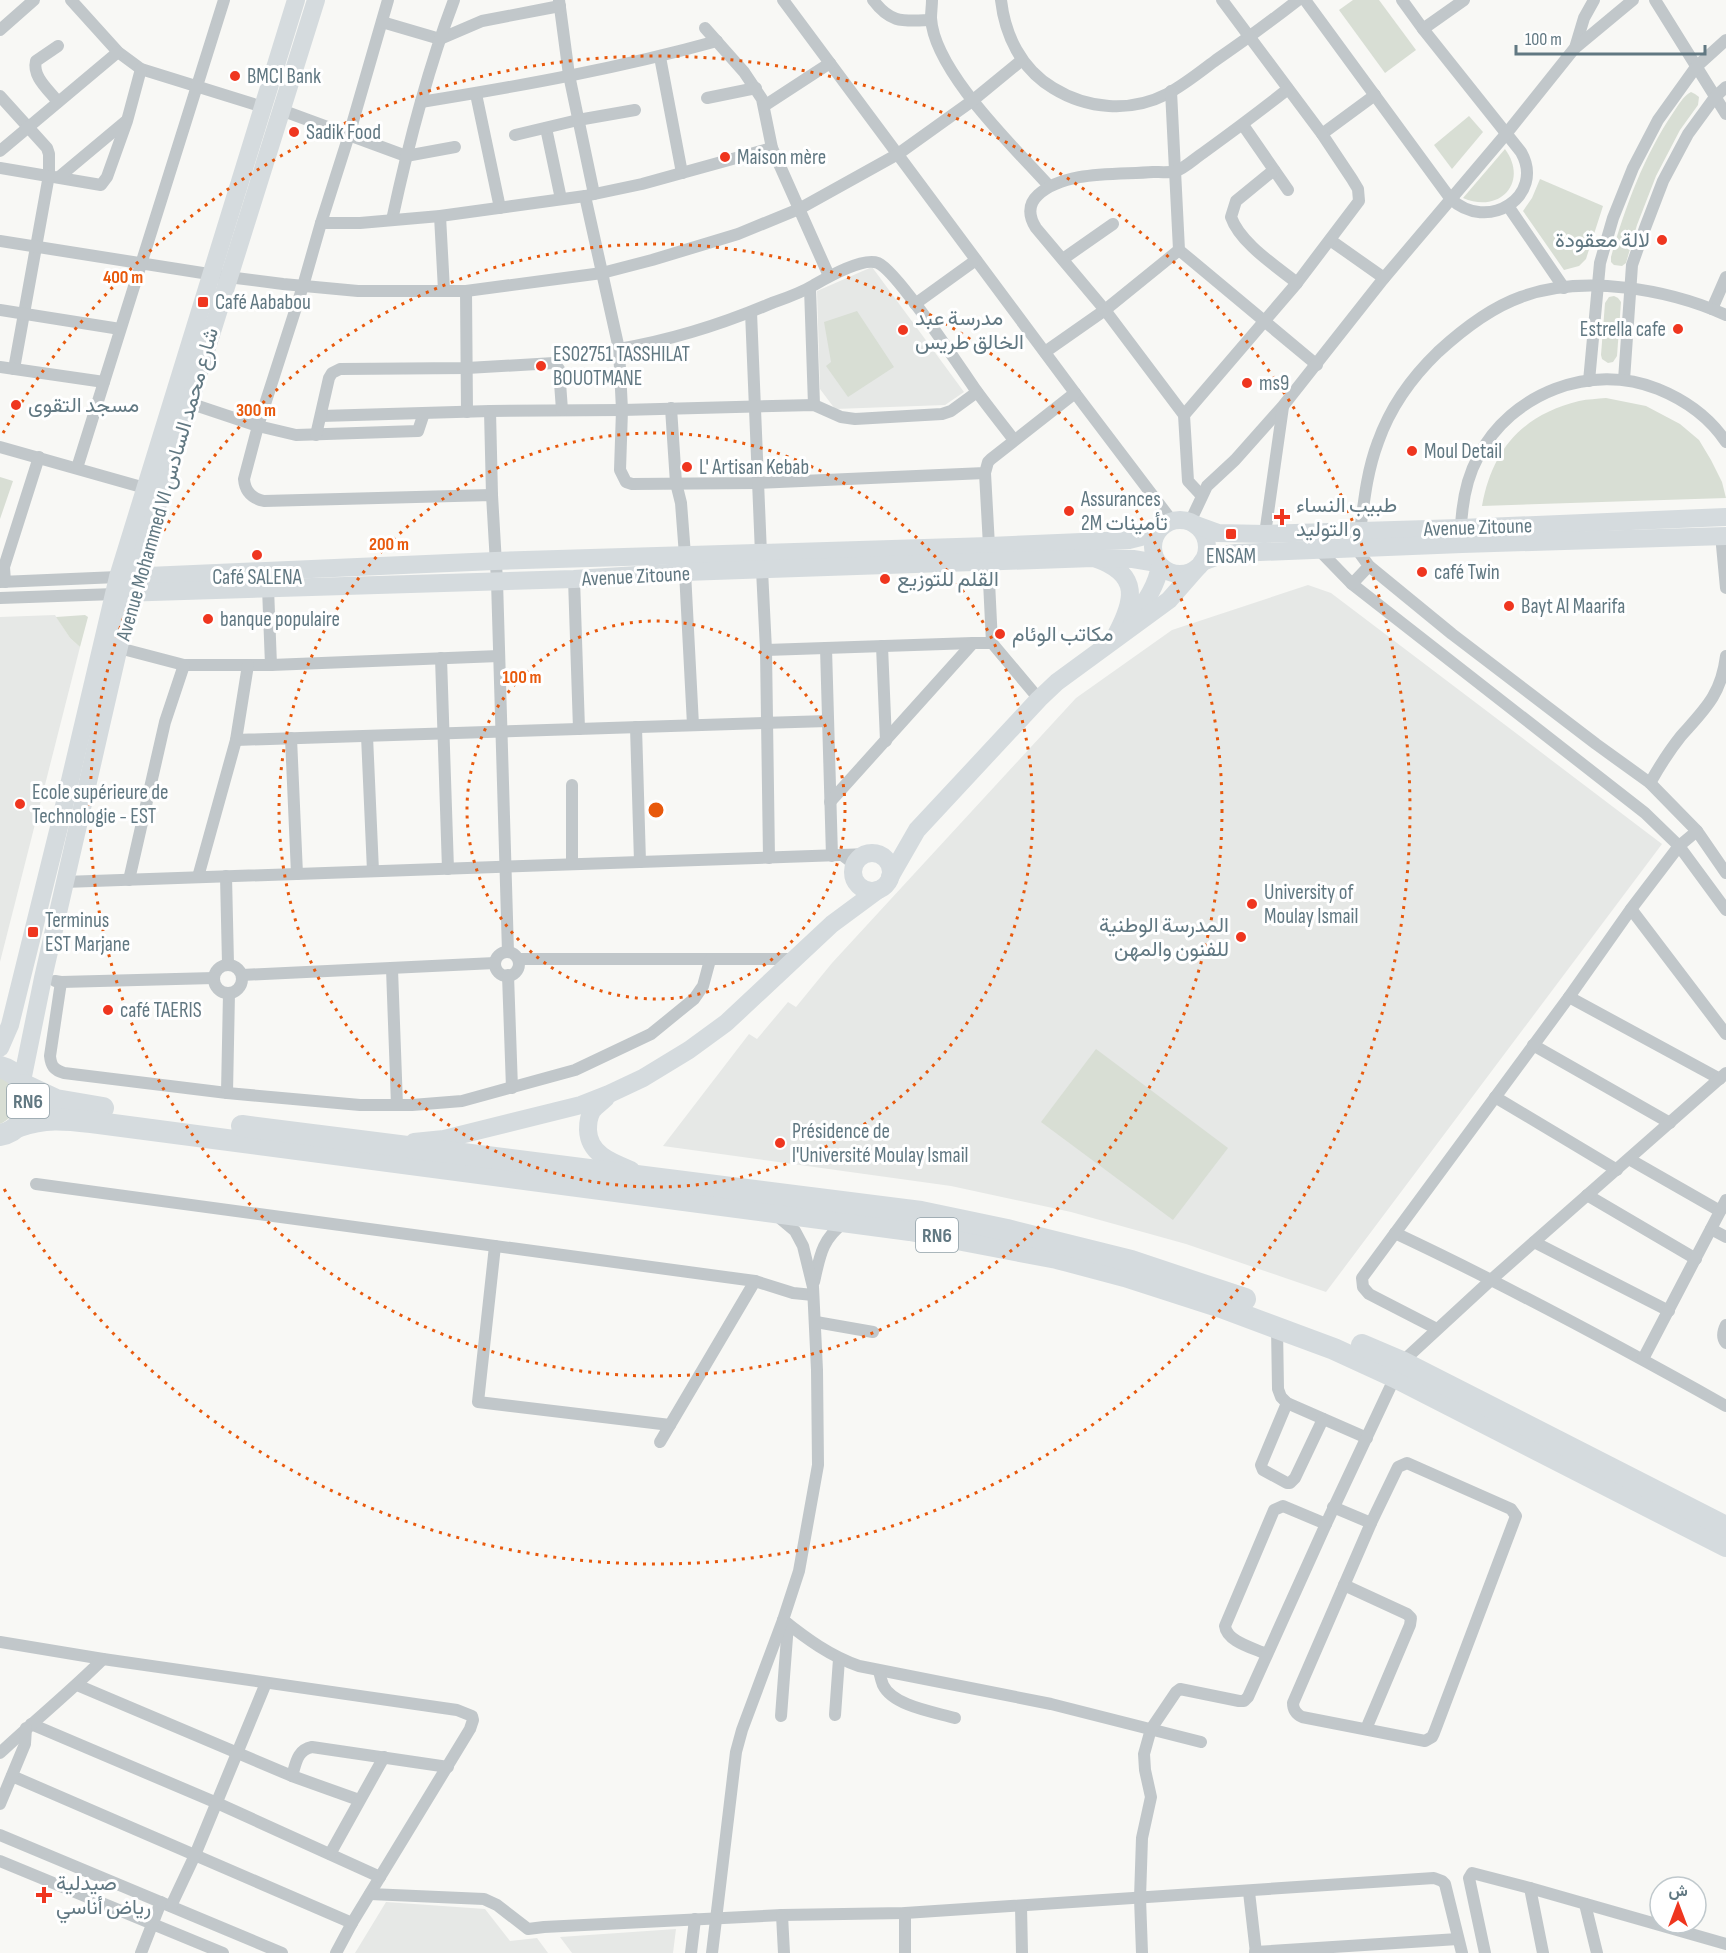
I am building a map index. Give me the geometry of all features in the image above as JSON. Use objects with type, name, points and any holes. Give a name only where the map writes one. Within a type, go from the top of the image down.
[{"type":"highway","name":"RN6","points":[[0,1067],[15,1074],[23,1083],[56,1100],[73,1104],[921,1212],[1051,1240],[1131,1261],[1280,1311],[1726,1527]]},
{"type":"highway","name":"RN6","points":[[6,1133],[25,1116],[28,1106],[23,1083]]},
{"type":"highway","name":"RN6","points":[[6,1133],[36,1120],[91,1122],[910,1230],[1057,1258],[1125,1276],[1399,1369],[1726,1546]]},
{"type":"main road","name":"Avenue Mohammed VI شارع محمد السادس","points":[[23,1083],[42,978],[119,648],[125,585],[189,403],[263,107],[296,0]]},
{"type":"main road","name":"Avenue Mohammed VI شارع محمد السادس","points":[[0,1048],[9,1025],[125,585],[145,488],[281,110],[316,0]]},
{"type":"main road","name":"Avenue Zitoune","points":[[1200,565],[1221,555],[1319,550],[1358,540],[1461,528],[1726,517]]},
{"type":"main road","name":"Avenue Zitoune","points":[[125,585],[495,561],[685,564],[988,554],[1129,540],[1179,524],[1218,533],[1358,540],[1723,535]]},
{"type":"main road","points":[[890,877],[917,831],[1039,699],[1057,682],[1169,600],[1200,565],[1206,555],[1206,538],[1179,524],[1152,546],[1159,565],[1167,571],[1182,574],[1200,565]]},
{"type":"main road","name":"Avenue Zitoune","points":[[988,554],[1133,559],[1159,565]]},
{"type":"main road","points":[[1093,558],[1116,568],[1128,582],[1131,598],[1119,635]]},
{"type":"main road","name":"Avenue Zitoune","points":[[125,585],[268,588],[574,579],[685,564]]},
{"type":"main road","points":[[1119,635],[1154,589],[1158,580],[1159,565]]},
{"type":"main road","points":[[832,924],[844,900],[857,861],[917,831]]},
{"type":"main road","points":[[385,1144],[444,1139],[581,1105],[643,1078],[689,1050],[726,1023],[832,924],[888,883],[891,871],[886,859],[872,854]]},
{"type":"main road","points":[[853,872],[854,879],[861,888],[878,890]]},
{"type":"main road","points":[[609,1094],[592,1112],[588,1124],[592,1146],[600,1155],[613,1163],[651,1177]]},
{"type":"street","points":[[0,30],[34,0]]},
{"type":"street","points":[[70,0],[118,52],[141,69],[263,107]]},
{"type":"street","points":[[77,468],[224,0]]},
{"type":"street","points":[[388,0],[303,286],[258,426],[244,486],[255,499],[264,501],[492,495]]},
{"type":"street","points":[[392,220],[421,102],[454,0]]},
{"type":"street","points":[[783,0],[1075,393],[1179,524],[1207,486],[1235,460],[1283,406],[1384,278],[1506,134],[1574,49],[1633,0]]},
{"type":"street","points":[[873,0],[885,15],[894,19],[931,20]]},
{"type":"street","points":[[932,0],[931,20],[941,54],[972,101],[1049,186]]},
{"type":"street","points":[[1001,0],[1006,29],[1013,45],[1022,60],[1047,85],[1079,101],[1114,107],[1149,101],[1172,91],[1298,0]]},
{"type":"street","points":[[1184,415],[1297,283],[1359,201],[1352,179],[1322,134],[1222,0]]},
{"type":"street","points":[[1305,0],[1450,198],[1467,210],[1480,213],[1494,212],[1508,206],[1524,187],[1527,174],[1526,161],[1402,0]]},
{"type":"street","points":[[1423,29],[1464,0]]},
{"type":"street","points":[[1574,49],[1584,18],[1594,0]]},
{"type":"street","points":[[1655,0],[1726,114]]},
{"type":"street","points":[[382,22],[440,39],[482,21],[560,3],[569,75],[602,273],[619,349],[622,410],[620,470],[626,482],[632,484],[759,483],[985,473]]},
{"type":"street","points":[[705,28],[733,58],[756,88],[764,106],[772,148],[829,276]]},
{"type":"street","points":[[1590,381],[1600,263],[1613,218],[1633,168],[1658,120],[1696,67],[1726,40]]},
{"type":"street","points":[[421,102],[476,94],[660,57],[717,41]]},
{"type":"street","points":[[58,46],[36,61],[34,68],[38,77],[58,102]]},
{"type":"street","points":[[0,151],[118,52]]},
{"type":"street","points":[[660,57],[682,173]]},
{"type":"street","points":[[0,241],[220,276],[358,291],[466,291],[602,273],[738,234],[799,209],[898,154],[972,101],[1022,60]]},
{"type":"street","points":[[764,106],[830,63]]},
{"type":"street","points":[[0,168],[101,185],[127,121],[141,69]]},
{"type":"street","points":[[1624,380],[1632,265],[1664,181],[1688,134],[1715,97],[1726,87]]},
{"type":"street","points":[[707,98],[756,88]]},
{"type":"street","points":[[1201,495],[1188,481],[1184,415],[1105,310],[1036,228],[1030,217],[1031,203],[1049,186],[1064,181],[1092,176],[1176,171],[1243,125],[1288,89]]},
{"type":"street","points":[[1172,91],[1179,250],[1317,365]]},
{"type":"street","points":[[476,94],[500,208]]},
{"type":"street","points":[[1322,134],[1375,95]]},
{"type":"street","points":[[0,96],[46,148],[54,176],[36,246],[14,369]]},
{"type":"street","points":[[281,110],[406,156],[455,147]]},
{"type":"street","points":[[515,135],[634,110]]},
{"type":"street","points":[[54,176],[127,121]]},
{"type":"street","points":[[1243,125],[1288,190]]},
{"type":"street","points":[[546,128],[561,199]]},
{"type":"street","points":[[321,222],[360,223],[440,216],[590,195],[772,148]]},
{"type":"street","points":[[1274,170],[1236,201],[1232,217],[1237,229],[1246,239],[1297,283]]},
{"type":"street","points":[[1508,206],[1564,288]]},
{"type":"street","points":[[440,216],[444,290]]},
{"type":"street","points":[[1063,259],[1113,224]]},
{"type":"street","points":[[1330,240],[1384,278]]},
{"type":"street","points":[[1045,352],[1105,310],[1179,250]]},
{"type":"street","points":[[915,304],[976,260]]},
{"type":"street","points":[[619,349],[677,337],[751,312],[810,288],[829,276],[867,262],[879,264],[889,272],[915,304],[1014,440]]},
{"type":"street","points":[[1712,309],[1726,278]]},
{"type":"street","points":[[1726,315],[1664,294],[1629,288],[1597,286],[1564,288],[1520,297],[1486,315],[1447,344],[1420,371],[1397,403],[1378,440],[1367,479],[1358,540],[1369,566],[1452,634],[1650,783],[1697,831],[1726,873]]},
{"type":"street","points":[[810,288],[814,405]]},
{"type":"street","points":[[466,291],[467,412]]},
{"type":"street","points":[[0,310],[120,329]]},
{"type":"street","points":[[751,312],[766,650],[770,858]]},
{"type":"street","points":[[316,435],[329,378],[336,370],[382,367],[467,368],[554,363],[559,369],[562,410]]},
{"type":"street","points":[[0,367],[104,381]]},
{"type":"street","points":[[1461,528],[1464,493],[1470,475],[1477,458],[1499,426],[1520,408],[1545,393],[1571,384],[1624,380],[1652,387],[1679,399],[1703,416],[1726,442]]},
{"type":"street","points":[[321,416],[814,405],[841,417],[855,419],[934,415],[951,411],[977,392]]},
{"type":"street","points":[[1039,699],[992,643],[985,473],[988,462],[1075,393]]},
{"type":"street","points":[[189,403],[258,426],[296,435],[418,431],[424,413]]},
{"type":"street","points":[[1265,534],[1283,406]]},
{"type":"street","points":[[671,408],[676,483],[681,503],[693,725]]},
{"type":"street","points":[[490,411],[507,867],[508,952]]},
{"type":"street","points":[[0,447],[145,488]]},
{"type":"street","points":[[39,457],[4,567],[2,582],[125,585]]},
{"type":"street","points":[[1723,535],[1726,588]]},
{"type":"street","points":[[1319,550],[1352,584],[1645,813],[1679,846],[1726,910]]},
{"type":"street","points":[[1352,584],[1369,566]]},
{"type":"street","points":[[574,579],[579,729]]},
{"type":"street","points":[[0,598],[125,585]]},
{"type":"street","points":[[268,588],[271,665]]},
{"type":"street","points":[[830,802],[973,643]]},
{"type":"street","points":[[766,650],[992,643]]},
{"type":"street","points":[[882,646],[886,741]]},
{"type":"street","points":[[119,648],[184,665],[271,665],[499,656]]},
{"type":"street","points":[[826,648],[830,802],[837,855]]},
{"type":"street","points":[[1650,783],[1680,737],[1722,693],[1726,656]]},
{"type":"street","points":[[441,658],[448,869]]},
{"type":"street","points":[[129,880],[165,722],[184,665]]},
{"type":"street","points":[[198,877],[236,740],[248,665]]},
{"type":"street","points":[[236,740],[828,721]]},
{"type":"street","points":[[636,727],[640,862]]},
{"type":"street","points":[[367,736],[373,871]]},
{"type":"street","points":[[291,738],[297,874]]},
{"type":"street","points":[[572,785],[572,864]]},
{"type":"street","points":[[1437,1329],[1369,1294],[1363,1287],[1362,1278],[1569,997],[1630,909],[1679,846],[1697,831]]},
{"type":"street","points":[[64,882],[872,854]]},
{"type":"street","points":[[837,855],[850,861],[853,872]]},
{"type":"street","points":[[226,876],[228,964]]},
{"type":"street","points":[[1630,909],[1726,1034]]},
{"type":"street","points":[[508,952],[513,953],[519,959],[520,964],[516,972],[508,975],[498,971],[495,963],[498,956],[508,952]]},
{"type":"street","points":[[519,959],[796,959]]},
{"type":"street","points":[[61,982],[50,1056],[56,1071],[227,1093],[360,1105],[397,1105],[462,1101],[575,1070],[651,1034],[694,999],[703,986],[710,960]]},
{"type":"street","points":[[242,975],[495,963]]},
{"type":"street","points":[[228,964],[239,970],[242,975],[240,987],[229,993],[218,989],[214,978],[221,966],[228,964]]},
{"type":"street","points":[[392,969],[397,1105]]},
{"type":"street","points":[[508,975],[512,1088]]},
{"type":"street","points":[[42,978],[61,982],[214,978]]},
{"type":"street","points":[[227,1093],[229,993]]},
{"type":"street","points":[[1142,1953],[1140,1898],[1142,1830],[1150,1806],[1144,1754],[1151,1730],[1176,1692],[1180,1689],[1239,1701],[1244,1701],[1248,1697],[1399,1369],[1437,1329],[1492,1279],[1723,1076],[1569,997]]},
{"type":"street","points":[[1533,1045],[1670,1123]]},
{"type":"street","points":[[1495,1097],[1617,1170]]},
{"type":"street","points":[[1629,1159],[1723,1206],[1643,1359]]},
{"type":"street","points":[[36,1184],[755,1281],[793,1293],[813,1291]]},
{"type":"street","points":[[1587,1194],[1696,1258]]},
{"type":"street","points":[[712,1953],[736,1752],[742,1730],[785,1622],[799,1571],[818,1465],[816,1322],[813,1291],[803,1246],[795,1231],[772,1212]]},
{"type":"street","points":[[813,1291],[818,1261],[827,1239],[845,1222]]},
{"type":"street","points":[[1711,1229],[1726,1237]]},
{"type":"street","points":[[1395,1233],[1492,1279],[1726,1406]]},
{"type":"street","points":[[1534,1242],[1669,1311]]},
{"type":"street","points":[[495,1246],[478,1402],[670,1425]]},
{"type":"street","points":[[660,1442],[755,1281]]},
{"type":"street","points":[[816,1322],[873,1332]]},
{"type":"street","points":[[1726,1325],[1722,1338],[1726,1342]]},
{"type":"street","points":[[1277,1326],[1278,1389],[1281,1397],[1287,1403],[1367,1438]]},
{"type":"street","points":[[1287,1403],[1261,1465],[1263,1470],[1287,1483],[1295,1478],[1323,1419]]},
{"type":"street","points":[[1407,1463],[1511,1509],[1516,1516],[1432,1737],[1425,1741],[1302,1717],[1296,1714],[1293,1707],[1371,1523],[1398,1467],[1407,1463]]},
{"type":"street","points":[[1266,1654],[1232,1638],[1225,1631],[1225,1626],[1274,1510],[1283,1506],[1326,1524]]},
{"type":"street","points":[[1334,1507],[1371,1523]]},
{"type":"street","points":[[1344,1585],[1407,1614],[1411,1618],[1410,1626],[1366,1730]]},
{"type":"street","points":[[785,1622],[839,1659],[879,1671],[1051,1704],[1201,1742]]},
{"type":"street","points":[[781,1716],[785,1622]]},
{"type":"street","points":[[0,1642],[457,1710],[472,1716],[473,1724],[336,1953]]},
{"type":"street","points":[[0,1753],[103,1659]]},
{"type":"street","points":[[835,1715],[839,1659]]},
{"type":"street","points":[[879,1671],[883,1686],[904,1703],[955,1718]]},
{"type":"street","points":[[141,1953],[152,1924],[195,1855],[266,1683]]},
{"type":"street","points":[[77,1685],[292,1776],[360,1800]]},
{"type":"street","points":[[0,1804],[25,1744],[29,1726]]},
{"type":"street","points":[[29,1726],[217,1803],[380,1877]]},
{"type":"street","points":[[292,1776],[299,1754],[306,1749],[321,1748],[448,1767]]},
{"type":"street","points":[[330,1854],[384,1757]]},
{"type":"street","points":[[12,1776],[352,1923]]},
{"type":"street","points":[[0,1835],[282,1953]]},
{"type":"street","points":[[0,1861],[223,1953]]},
{"type":"street","points":[[1485,1953],[1470,1875],[1474,1873],[1726,1944]]},
{"type":"street","points":[[370,1894],[484,1899],[497,1905],[528,1929],[782,1915],[905,1913],[1439,1879],[1445,1884],[1447,1890],[1462,1953]]},
{"type":"street","points":[[1530,1888],[1544,1953]]},
{"type":"street","points":[[1249,1892],[1256,1953],[1373,1948],[1458,1939]]},
{"type":"street","points":[[1585,1904],[1597,1953]]},
{"type":"street","points":[[1021,1906],[1022,1953]]},
{"type":"street","points":[[905,1913],[905,1953]]},
{"type":"street","points":[[782,1915],[784,1953]]},
{"type":"street","points":[[691,1953],[695,1919]]},
{"type":"shaded area","points":[[1353,0],[1379,0],[1416,50],[1385,73],[1339,10]]},
{"type":"shaded area","points":[[1691,92],[1699,97],[1698,105],[1680,130],[1656,176],[1637,225],[1626,263],[1622,266],[1614,265],[1611,257],[1616,238],[1644,164],[1673,113]]},
{"type":"shaded area","points":[[1469,116],[1483,132],[1452,169],[1434,145]]},
{"type":"shaded area","points":[[1505,149],[1512,161],[1514,173],[1507,192],[1489,202],[1476,202],[1463,198]]},
{"type":"shaded area","points":[[1540,179],[1603,206],[1586,259],[1579,266],[1564,270],[1523,211],[1532,198]]},
{"type":"shaded area","points":[[872,267],[964,392],[945,405],[835,409],[820,389],[817,291]]},
{"type":"shaded area","points":[[1614,296],[1621,302],[1617,356],[1613,362],[1608,363],[1602,359],[1601,355],[1605,303],[1609,297]]},
{"type":"shaded area","points":[[857,311],[894,367],[848,397],[826,366],[831,362],[824,322]]},
{"type":"shaded area","points":[[1606,398],[1646,406],[1680,424],[1699,440],[1722,482],[1726,498],[1482,506],[1493,468],[1513,438],[1526,426],[1541,415],[1559,407],[1582,400]]},
{"type":"shaded area","points":[[0,477],[13,481],[0,519]]},
{"type":"shaded area","name":"University of Moulay Ismail","points":[[1308,585],[1331,593],[1662,844],[1326,1292],[1186,1244],[1071,1212],[951,1186],[663,1146],[749,1034],[757,1039],[788,1002],[796,1007],[832,963],[1076,698],[1172,630]]},
{"type":"shaded area","name":"Ecole supérieure de Technologie - EST","points":[[55,615],[70,638],[80,647],[0,962],[0,617]]},
{"type":"shaded area","points":[[85,615],[88,617],[80,647],[70,638],[56,617]]},
{"type":"shaded area","points":[[1096,1049],[1228,1148],[1173,1220],[1041,1122]]},
{"type":"shaded area","points":[[0,1072],[19,1093],[12,1115],[0,1124]]},
{"type":"shaded area","points":[[386,1902],[485,1909],[510,1941],[537,1938],[548,1953],[355,1953]]},
{"type":"shaded area","points":[[676,1929],[673,1953],[572,1953],[560,1937]]},
{"type":"place","name":"BMCI Bank","points":[[235,76]]},
{"type":"place","name":"Sadik Food","points":[[294,132]]},
{"type":"place","name":"Maison mère","points":[[725,157]]},
{"type":"place","name":"لالة معقودة","points":[[1662,240]]},
{"type":"place","name":"Café Aababou","points":[[203,302]]},
{"type":"place","name":"Estrella cafe","points":[[1678,329]]},
{"type":"place","name":"مدرسة عبد الخالق طريس","points":[[903,330]]},
{"type":"place","name":"ES02751 TASSHILAT BOUOTMANE","points":[[541,366]]},
{"type":"place","name":"ms9","points":[[1247,383]]},
{"type":"place","name":"مسجد التقوى","points":[[16,405]]},
{"type":"place","name":"Moul Detail","points":[[1412,451]]},
{"type":"place","name":"L' Artisan Kebab","points":[[687,467]]},
{"type":"place","name":"Assurances 2M تأمينات","points":[[1069,511]]},
{"type":"place","name":"طبيب النساء و التوليد","points":[[1282,517]]},
{"type":"place","name":"ENSAM","points":[[1231,534]]},
{"type":"place","name":"Café SALENA","points":[[257,555]]},
{"type":"place","name":"café Twin","points":[[1422,572]]},
{"type":"place","name":"القلم للتوزيع","points":[[885,579]]},
{"type":"place","name":"Bayt Al Maarifa","points":[[1509,606]]},
{"type":"place","name":"banque populaire","points":[[208,619]]},
{"type":"place","name":"مكاتب الوئام","points":[[1000,634]]},
{"type":"place","name":"Ecole supérieure de Technologie - EST","points":[[20,804]]},
{"type":"place","name":"University of Moulay Ismail","points":[[1252,904]]},
{"type":"place","name":"Terminus EST Marjane","points":[[33,932]]},
{"type":"place","name":"المدرسة الوطنية للفنون والمهن","points":[[1241,937]]},
{"type":"place","name":"café TAERIS","points":[[108,1010]]},
{"type":"place","name":"Présidence de l'Université Moulay Ismail","points":[[780,1143]]},
{"type":"place","name":"صيدلية رياض أناسي","points":[[44,1895]]}]
